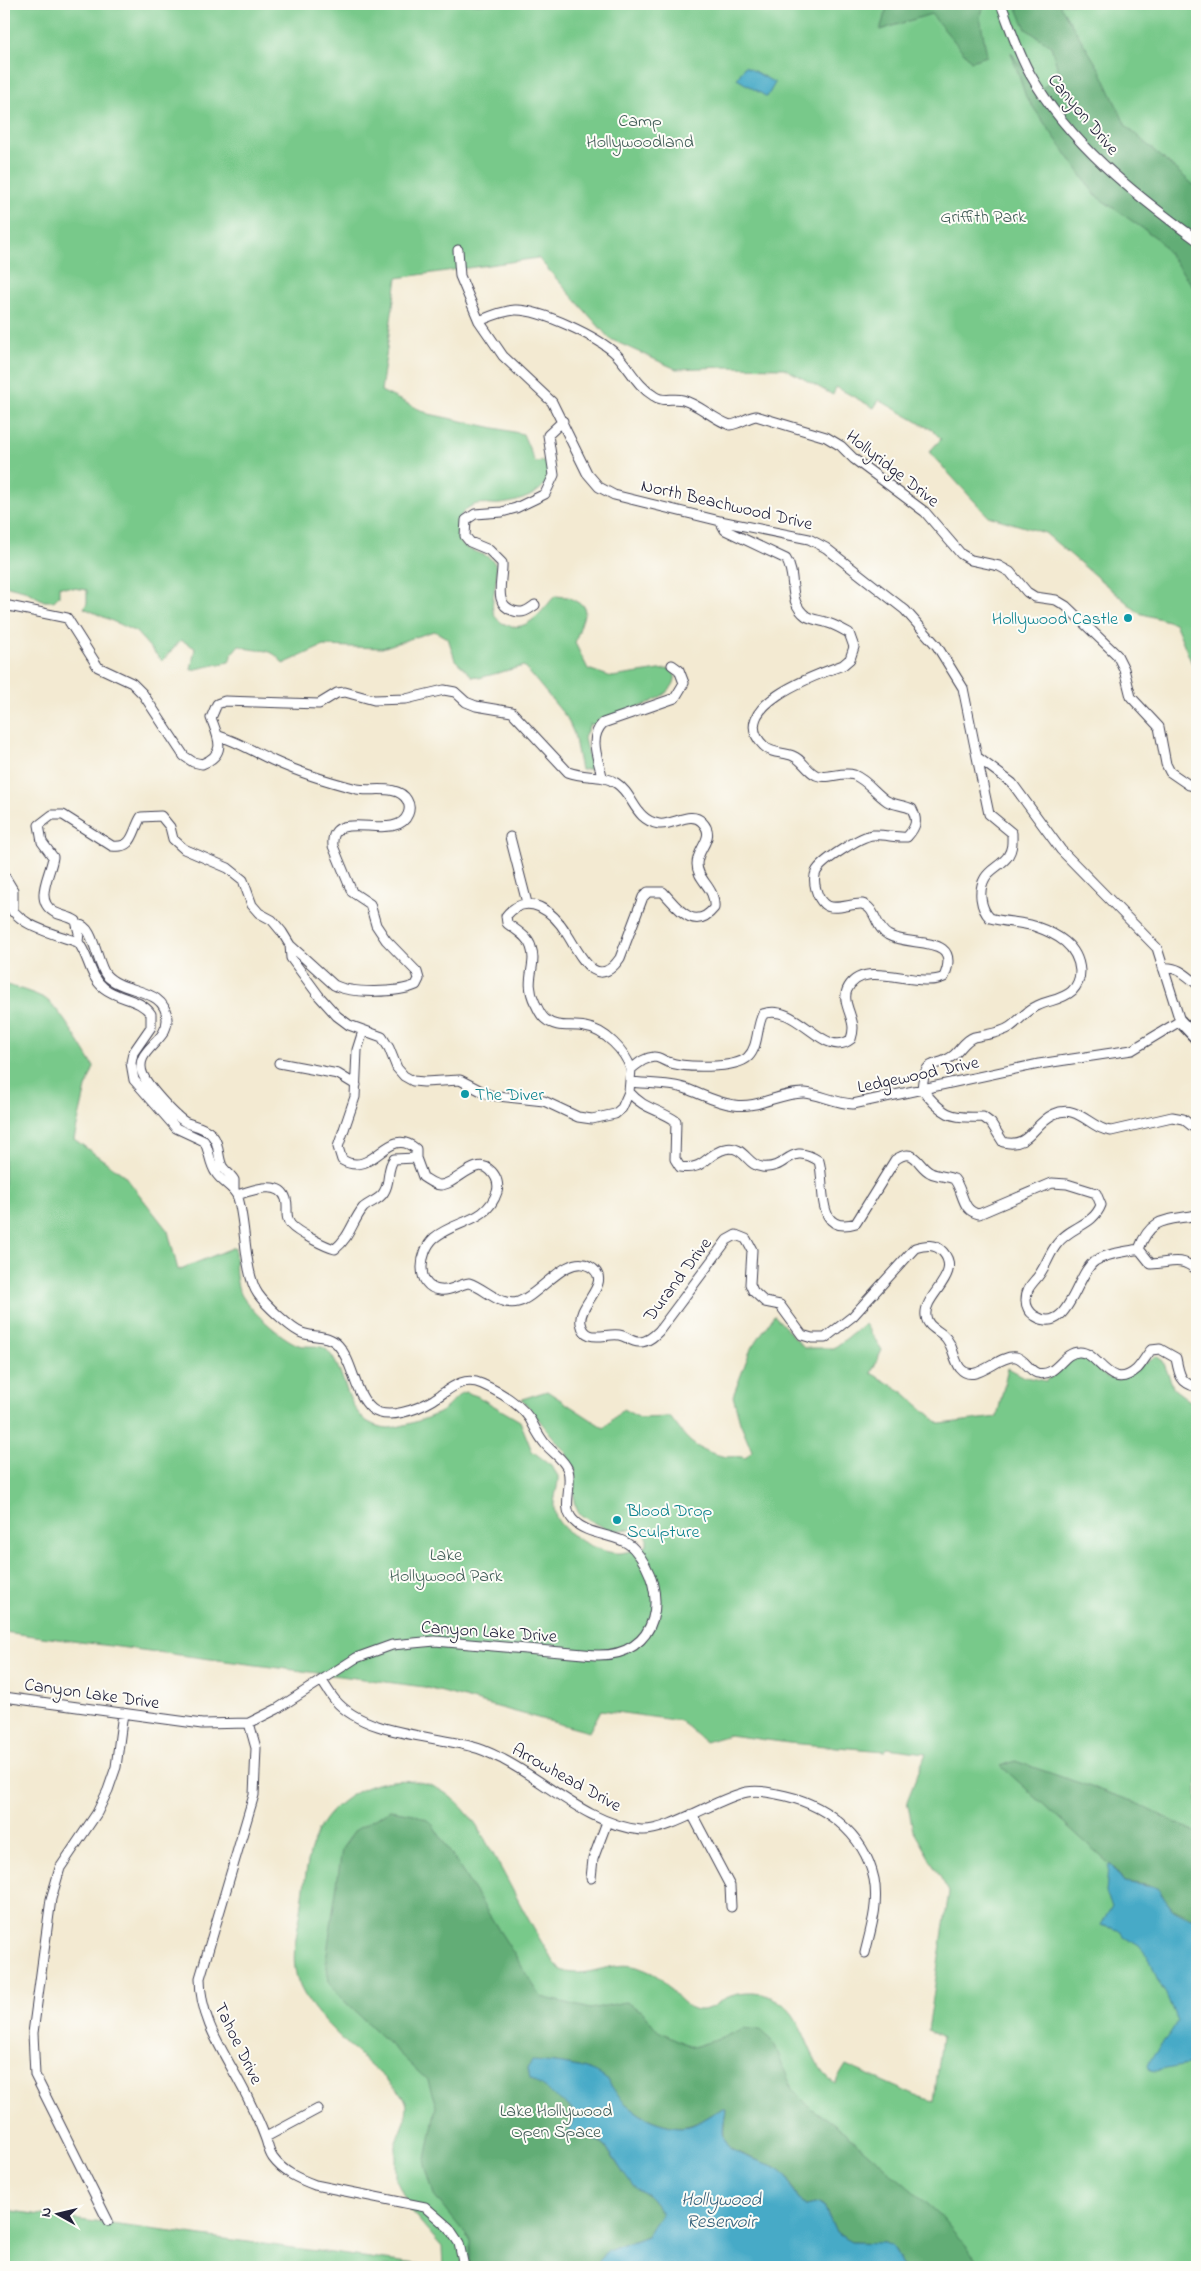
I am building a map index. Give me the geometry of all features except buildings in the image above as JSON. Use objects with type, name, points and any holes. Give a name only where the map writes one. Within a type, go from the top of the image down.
[{"type":"street","name":"Canyon Drive","points":[[1001,4],[1030,74],[1050,105],[1073,132],[1121,180],[1197,240]]},
{"type":"street","name":"North Beachwood Drive","points":[[458,250],[460,276],[479,321],[504,356],[552,402],[563,421],[587,474],[599,487],[614,495],[720,521],[809,539],[826,548],[905,610],[937,646],[963,688],[989,814],[1012,833],[1012,845],[1002,863],[985,878],[981,891],[985,913],[990,918],[1035,927],[1063,940],[1074,950],[1079,965],[1080,980],[1073,990],[1062,998],[1038,1005],[1026,1012],[1010,1027],[992,1034],[971,1038],[953,1056],[932,1064],[923,1074],[922,1090]]},
{"type":"street","name":"Hollyridge Drive","points":[[479,321],[498,313],[517,310],[533,313],[588,336],[615,354],[636,380],[655,398],[682,400],[730,425],[738,424],[745,418],[756,416],[826,437],[841,446],[854,459],[935,522],[961,554],[971,560],[999,566],[1010,572],[1027,592],[1035,596],[1056,600],[1066,606],[1090,628],[1117,655],[1124,668],[1131,697],[1159,727],[1166,764],[1170,772],[1189,785],[1197,786]]},
{"type":"street","points":[[535,605],[524,612],[517,612],[504,606],[500,599],[502,563],[489,550],[470,542],[465,536],[464,528],[466,520],[474,514],[502,512],[531,502],[545,494],[554,475],[548,435],[563,421]]},
{"type":"street","points":[[631,1069],[643,1059],[657,1057],[669,1063],[686,1065],[735,1063],[747,1057],[752,1050],[759,1021],[763,1014],[769,1011],[790,1016],[833,1044],[844,1045],[851,1040],[853,1028],[846,991],[862,975],[874,974],[930,982],[944,977],[948,967],[949,959],[943,949],[936,945],[896,939],[886,934],[879,928],[870,909],[863,904],[833,907],[824,905],[818,895],[814,882],[816,873],[823,863],[872,835],[907,837],[916,823],[916,817],[912,809],[890,803],[872,786],[855,776],[845,773],[820,776],[814,774],[794,756],[772,751],[761,742],[756,726],[763,707],[782,691],[843,665],[850,659],[854,647],[849,633],[829,623],[806,616],[800,609],[795,602],[793,592],[792,567],[786,559],[725,530],[720,521]]},
{"type":"street","points":[[4,605],[67,618],[98,667],[132,683],[143,694],[184,756],[193,762],[202,764],[216,755],[220,746],[219,736],[211,718],[217,704],[225,701],[319,704],[337,693],[345,692],[374,700],[406,699],[444,690],[454,692],[466,702],[476,706],[512,712],[520,717],[568,772],[577,776],[602,776],[618,784],[627,793],[632,804],[645,819],[660,824],[692,817],[704,824],[708,830],[708,838],[698,857],[698,872],[712,892],[714,908],[708,916],[694,918],[685,914],[663,892],[648,892],[643,897],[620,958],[606,972],[586,966],[560,925],[536,904],[527,903],[511,910],[506,916],[507,923],[526,938],[532,947],[528,986],[539,1012],[554,1025],[587,1027],[598,1032],[626,1056],[631,1069],[629,1092],[622,1108],[615,1114],[592,1119],[578,1117],[544,1100],[489,1095],[460,1080],[413,1081],[404,1076],[397,1068],[389,1048],[382,1037],[349,1025],[336,1016],[291,958],[290,945]]},
{"type":"street","points":[[602,776],[594,740],[596,730],[603,723],[675,698],[684,683],[678,670],[672,665]]},
{"type":"street","points":[[219,736],[294,770],[358,789],[395,791],[403,795],[408,801],[410,810],[407,818],[401,824],[391,827],[342,827],[335,831],[332,838],[333,846],[352,892],[370,904],[376,925],[386,940],[417,972],[419,979],[416,985],[409,988],[342,989],[334,984],[290,945],[272,920],[259,913],[252,905],[243,880],[228,868],[184,849],[173,839],[170,826],[161,816],[141,817],[128,844],[121,847],[112,846],[63,815],[52,815],[39,825],[42,842],[53,858],[43,892],[45,903],[52,911],[72,918],[78,925],[86,927],[102,968],[111,979],[155,998],[165,1010],[167,1026],[164,1033],[143,1057],[141,1064],[143,1076],[182,1120],[212,1134],[218,1146],[222,1166],[234,1180],[236,1192]]},
{"type":"street","points":[[977,757],[1012,783],[1061,850],[1157,948],[1180,1021],[1197,1039]]},
{"type":"street","points":[[510,836],[527,903]]},
{"type":"street","points":[[4,875],[13,890],[13,912]]},
{"type":"street","points":[[4,895],[13,912],[25,922],[78,942]]},
{"type":"street","points":[[78,925],[78,942],[92,974],[104,988],[145,1006],[151,1014],[152,1027],[137,1044],[132,1058],[132,1072],[139,1087],[176,1128],[204,1141],[214,1171],[226,1184],[236,1192],[275,1188],[280,1190],[286,1199],[287,1217],[291,1226],[325,1246],[335,1249],[344,1242],[352,1230],[358,1215],[366,1206],[384,1193],[388,1170],[394,1159],[416,1158],[416,1149],[410,1144],[401,1142],[384,1148],[367,1163],[357,1165],[342,1160],[338,1147],[355,1097],[357,1050],[363,1031]]},
{"type":"street","points":[[84,952],[95,950]]},
{"type":"street","points":[[1162,968],[1172,967],[1179,970],[1197,984]]},
{"type":"street","name":"Ledgewood Drive","points":[[630,1082],[686,1088],[707,1098],[734,1105],[750,1106],[790,1094],[806,1093],[839,1104],[853,1104],[1039,1064],[1132,1050],[1180,1021]]},
{"type":"street","points":[[279,1064],[338,1074],[356,1085]]},
{"type":"street","points":[[922,1090],[935,1105],[947,1114],[959,1118],[983,1116],[991,1122],[1003,1142],[1013,1145],[1024,1142],[1038,1124],[1055,1113],[1066,1111],[1078,1113],[1102,1130],[1111,1130],[1172,1117],[1183,1119],[1197,1130]]},
{"type":"street","points":[[629,1092],[640,1104],[663,1112],[676,1121],[675,1159],[680,1167],[692,1169],[726,1149],[735,1149],[744,1153],[754,1164],[762,1167],[776,1166],[797,1153],[808,1154],[819,1161],[826,1214],[836,1225],[847,1226],[856,1223],[894,1160],[908,1155],[916,1158],[931,1174],[954,1178],[961,1187],[966,1208],[972,1213],[979,1214],[1052,1183],[1067,1184],[1096,1193],[1101,1205],[1097,1214],[1091,1221],[1069,1231],[1056,1244],[1040,1274],[1030,1285],[1026,1294],[1026,1304],[1029,1311],[1036,1317],[1046,1320],[1056,1318],[1062,1313],[1070,1304],[1088,1266],[1095,1261],[1103,1256],[1139,1249]]},
{"type":"street","name":"Durand Drive","points":[[416,1158],[423,1177],[438,1185],[445,1184],[472,1168],[482,1166],[490,1170],[497,1179],[498,1189],[488,1209],[477,1217],[435,1237],[427,1246],[422,1271],[426,1283],[433,1289],[443,1291],[469,1283],[504,1302],[517,1302],[533,1294],[573,1264],[581,1262],[595,1271],[598,1279],[597,1290],[581,1316],[581,1324],[586,1333],[595,1337],[619,1335],[641,1342],[650,1339],[702,1275],[727,1240],[736,1235],[746,1239],[752,1250],[750,1284],[758,1298],[765,1302],[780,1305],[802,1335],[812,1338],[826,1338],[853,1316],[915,1248],[926,1245],[936,1246],[944,1253],[948,1264],[946,1276],[940,1290],[927,1303],[926,1316],[929,1325],[943,1334],[959,1367],[964,1371],[977,1373],[1005,1359],[1014,1357],[1022,1360],[1031,1370],[1046,1373],[1054,1370],[1070,1354],[1078,1352],[1086,1353],[1109,1374],[1117,1376],[1137,1368],[1151,1350],[1160,1349],[1176,1358],[1180,1379],[1188,1385],[1197,1386]]},
{"type":"street","name":"Canyon Lake Drive","points":[[4,1698],[202,1724],[249,1723],[277,1709],[348,1663],[374,1650],[412,1642],[446,1642],[595,1656],[614,1655],[633,1646],[648,1630],[656,1610],[653,1585],[639,1556],[627,1543],[580,1526],[572,1519],[568,1509],[570,1478],[564,1463],[542,1440],[524,1411],[511,1400],[482,1384],[464,1381],[426,1404],[396,1413],[383,1414],[372,1409],[364,1399],[340,1347],[323,1336],[300,1333],[258,1294],[253,1282],[236,1192]]},
{"type":"street","points":[[1139,1249],[1150,1226],[1197,1215]]},
{"type":"street","points":[[1139,1249],[1151,1264],[1176,1260],[1189,1264],[1197,1270]]},
{"type":"street","name":"Arrowhead Drive","points":[[322,1681],[335,1700],[354,1715],[389,1729],[474,1747],[505,1761],[607,1822],[643,1830],[692,1814],[734,1795],[751,1791],[795,1797],[814,1805],[835,1819],[853,1836],[866,1855],[874,1878],[876,1898],[874,1917],[865,1953]]},
{"type":"street","points":[[108,2221],[35,2075],[33,2034],[51,1899],[60,1868],[97,1813],[108,1790],[116,1767],[122,1713]]},
{"type":"street","name":"Tahoe Drive","points":[[249,1723],[256,1748],[254,1795],[202,1966],[200,1992],[209,2027],[250,2102],[274,2160],[297,2178],[315,2185],[425,2207],[449,2228],[459,2243],[464,2267]]},
{"type":"street","points":[[692,1814],[730,1886],[731,1907]]},
{"type":"street","points":[[591,1878],[592,1859],[607,1822]]},
{"type":"street","points":[[266,2137],[318,2109]]},
{"type":"green space","name":"Griffith Park","points":[[4,4],[1197,4],[1197,676],[1175,623],[1139,613],[1045,533],[988,516],[929,452],[941,439],[932,430],[879,400],[874,408],[836,387],[833,395],[784,368],[725,367],[676,369],[610,339],[538,258],[397,278],[381,391],[429,414],[523,434],[535,462],[547,461],[548,479],[536,492],[528,497],[509,503],[471,506],[462,515],[458,524],[457,534],[460,542],[465,547],[485,555],[495,564],[497,572],[493,606],[494,614],[498,620],[515,627],[522,626],[540,613],[555,596],[568,597],[584,606],[585,612],[575,643],[588,669],[612,677],[666,669],[671,670],[675,675],[674,684],[657,699],[632,710],[598,720],[594,725],[590,724],[584,738],[591,769],[581,770],[574,734],[567,718],[524,666],[479,678],[473,677],[455,660],[448,638],[434,631],[382,648],[323,646],[283,664],[268,651],[245,648],[239,645],[232,653],[229,662],[191,670],[195,648],[181,640],[162,661],[136,632],[84,608],[87,603],[87,590],[59,586],[59,596],[54,601],[44,601],[24,590],[4,585]]},
{"type":"green space","points":[[888,4],[985,4],[980,17],[987,56],[971,61],[931,14],[880,30]]},
{"type":"green space","points":[[1015,4],[1059,4],[1100,70],[1126,126],[1197,188],[1197,292],[1158,239],[1096,196],[1026,97],[1011,52],[1037,91],[1060,77],[1051,46],[1026,29]]},
{"type":"green space","points":[[4,984],[35,994],[50,1002],[64,1019],[94,1067],[86,1088],[74,1139],[124,1175],[168,1231],[178,1270],[235,1247],[237,1282],[244,1299],[266,1323],[292,1342],[303,1346],[322,1347],[328,1351],[335,1361],[355,1409],[363,1418],[374,1425],[393,1428],[424,1419],[442,1411],[465,1392],[477,1396],[520,1421],[532,1451],[551,1465],[558,1476],[554,1509],[558,1521],[573,1535],[593,1547],[613,1553],[627,1552],[647,1546],[647,1536],[643,1528],[610,1531],[579,1514],[574,1502],[575,1470],[566,1453],[522,1399],[547,1391],[604,1428],[623,1409],[640,1418],[670,1417],[691,1442],[703,1450],[727,1457],[745,1458],[752,1451],[740,1422],[733,1396],[750,1351],[774,1315],[804,1348],[834,1348],[865,1324],[882,1350],[871,1373],[903,1392],[940,1424],[997,1417],[1008,1368],[1025,1377],[1046,1381],[1069,1362],[1084,1356],[1106,1377],[1117,1380],[1156,1356],[1163,1361],[1174,1389],[1190,1401],[1197,1401],[1197,2267],[443,2267],[442,2247],[411,2211],[396,2180],[396,2142],[406,2116],[407,2105],[402,2094],[315,2010],[305,1995],[296,1973],[294,1955],[308,1861],[317,1833],[327,1817],[340,1803],[356,1792],[374,1785],[393,1781],[412,1781],[431,1786],[448,1795],[476,1825],[534,1929],[559,1969],[578,1973],[617,1966],[637,1967],[658,1977],[682,2002],[692,2009],[698,2010],[709,2008],[737,1994],[754,1993],[766,1995],[783,2004],[793,2014],[817,2063],[835,2083],[846,2065],[916,2096],[934,2101],[942,2038],[928,2030],[949,1892],[913,1830],[907,1801],[926,1753],[887,1748],[885,1751],[789,1743],[729,1735],[705,1742],[681,1721],[601,1710],[589,1732],[424,1687],[4,1632]]},
{"type":"green space","points":[[1015,1761],[1132,1801],[1197,1833],[1197,1922],[1173,1908],[1162,1894],[1147,1885],[1124,1882],[1116,1870],[1001,1766]]},
{"type":"green space","name":"Lake Hollywood Open Space","points":[[390,1810],[414,1814],[431,1822],[541,1997],[590,2009],[625,2002],[642,2011],[658,2031],[693,2047],[723,2038],[743,2028],[760,2030],[774,2043],[792,2089],[812,2109],[843,2131],[937,2212],[981,2264],[988,2267],[903,2267],[893,2247],[885,2243],[852,2242],[836,2233],[824,2205],[820,2203],[806,2206],[795,2194],[788,2178],[779,2169],[741,2154],[727,2144],[724,2137],[726,2110],[714,2113],[690,2125],[666,2125],[651,2120],[631,2108],[618,2096],[603,2077],[595,2073],[569,2065],[533,2062],[528,2069],[574,2110],[574,2117],[567,2134],[593,2139],[601,2144],[634,2186],[649,2197],[662,2213],[647,2236],[608,2251],[594,2267],[470,2267],[470,2240],[434,2195],[425,2165],[436,2106],[428,2081],[338,1995],[329,1981],[326,1960],[342,1849],[354,1831]]},
{"type":"green space","points":[[4,2210],[439,2267],[4,2267]]},
{"type":"water","points":[[745,66],[775,83],[767,97],[737,79]]},
{"type":"water","points":[[1111,1865],[1124,1882],[1157,1888],[1172,1909],[1197,1922],[1197,2063],[1156,2071],[1150,2070],[1148,2066],[1177,2021],[1166,1994],[1158,1982],[1150,1959],[1139,1946],[1124,1937],[1122,1931],[1101,1925],[1112,1906],[1106,1893],[1108,1866]]},
{"type":"water","name":"Hollywood Reservoir","points":[[532,2061],[569,2065],[597,2073],[610,2084],[620,2098],[630,2107],[655,2122],[679,2127],[689,2126],[726,2109],[723,2133],[729,2147],[744,2156],[779,2169],[785,2174],[801,2202],[806,2206],[820,2203],[824,2206],[836,2233],[852,2242],[885,2243],[893,2247],[903,2267],[594,2267],[608,2251],[647,2236],[662,2213],[649,2197],[633,2186],[608,2150],[601,2144],[582,2135],[567,2134],[574,2117],[574,2110],[530,2078],[528,2069]]},
{"type":"place","name":"Hollywood Castle","points":[[1128,618]]},
{"type":"place","name":"The Diver","points":[[465,1094]]},
{"type":"place","name":"Blood Drop Sculpture","points":[[617,1520]]},
{"type":"park label","name":"Camp Hollywoodland","points":[[640,130]]},
{"type":"park label","name":"Lake Hollywood Park","points":[[446,1564]]}]
